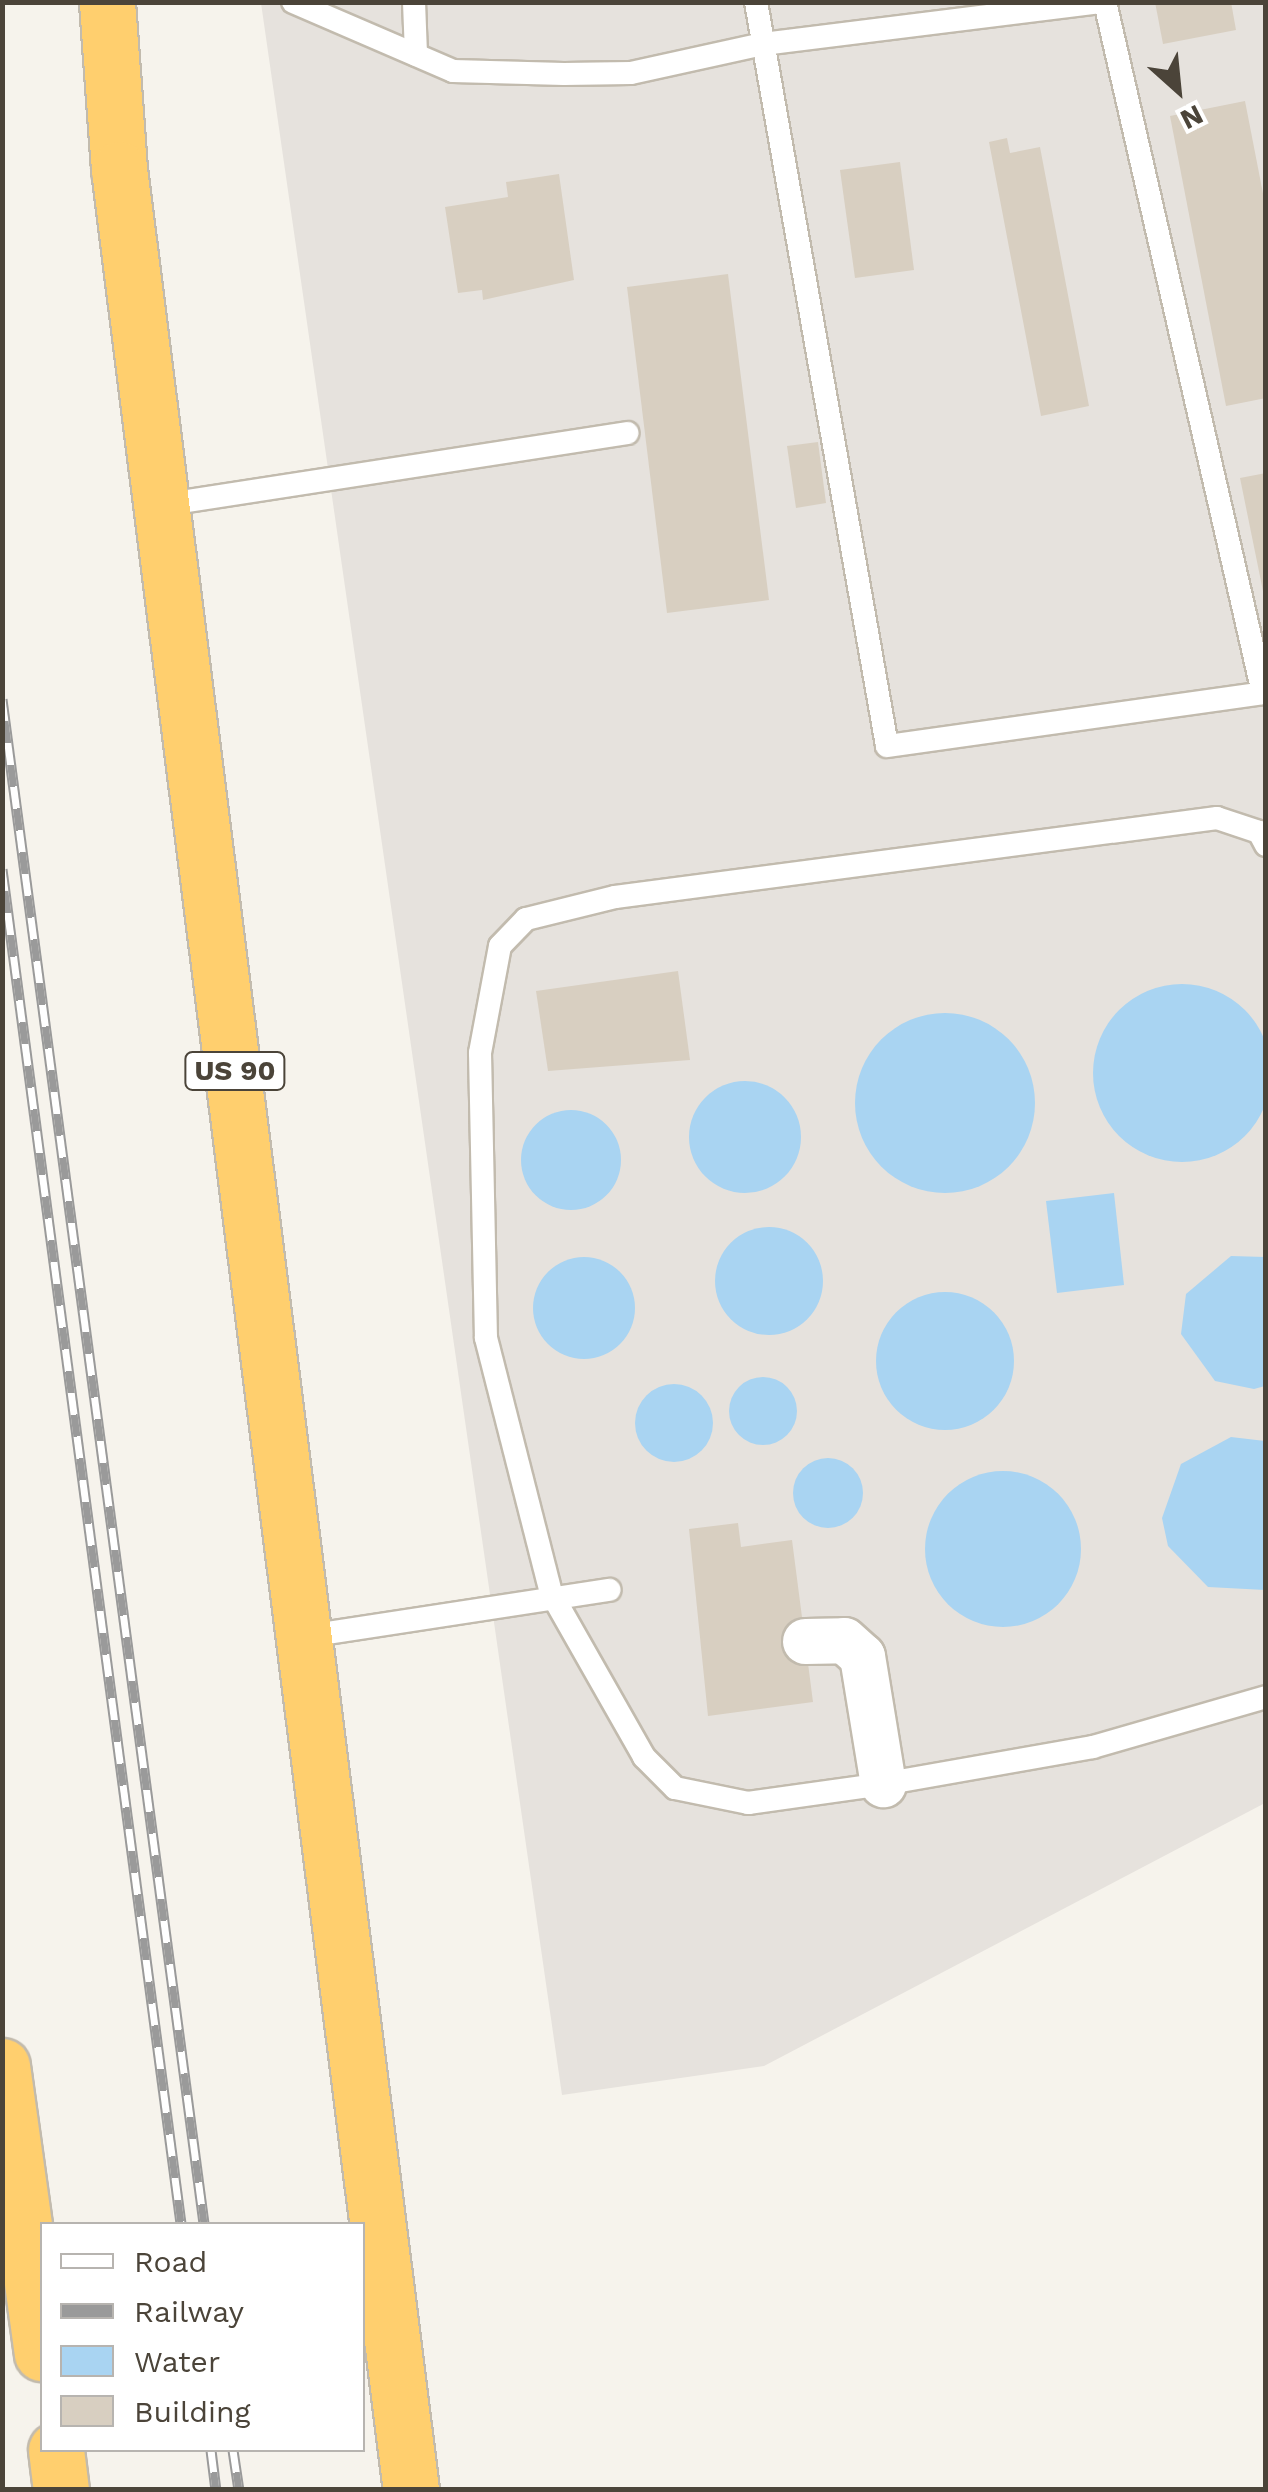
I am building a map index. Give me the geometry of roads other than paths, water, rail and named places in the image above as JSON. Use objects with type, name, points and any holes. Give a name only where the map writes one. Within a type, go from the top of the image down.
[{"type":"highway","name":"US 90","points":[[106,2],[119,169],[373,2138],[411,2490]]},
{"type":"highway","points":[[2,2066],[40,2339]]},
{"type":"highway","points":[[373,2138],[451,2490]]},
{"type":"highway","points":[[56,2452],[62,2490]]},
{"type":"street","points":[[805,1641],[844,1640],[862,1656],[883,1784]]},
{"type":"lane","points":[[293,2],[453,71],[631,73],[763,44],[1102,2],[1263,693],[887,746],[763,44],[756,2]]},
{"type":"lane","points":[[414,2],[416,55]]},
{"type":"lane","points":[[162,505],[627,432]]},
{"type":"lane","points":[[1266,845],[1259,832],[1217,818],[615,897],[526,919],[500,946],[480,1053],[486,1338],[551,1593],[644,1757],[676,1788],[748,1803],[883,1784],[1092,1747],[1266,1698]]},
{"type":"lane","points":[[308,1636],[551,1593],[610,1590]]},
{"type":"water","points":[[1182,984],[1216,991],[1245,1010],[1264,1039],[1269,1056],[1269,1090],[1264,1107],[1245,1136],[1216,1155],[1182,1162],[1148,1155],[1119,1136],[1100,1107],[1093,1073],[1100,1039],[1119,1010],[1148,991]]},
{"type":"water","points":[[945,1013],[979,1020],[1009,1039],[1028,1069],[1035,1103],[1028,1137],[1009,1167],[979,1186],[945,1193],[911,1186],[881,1167],[862,1137],[855,1103],[862,1069],[881,1039],[911,1020]]},
{"type":"water","points":[[745,1081],[766,1085],[785,1097],[797,1116],[801,1137],[797,1158],[785,1177],[766,1189],[745,1193],[724,1189],[705,1177],[693,1158],[689,1137],[693,1116],[705,1097],[724,1085]]},
{"type":"water","points":[[571,1110],[590,1114],[606,1125],[617,1141],[621,1160],[617,1179],[606,1195],[590,1206],[571,1210],[552,1206],[536,1195],[525,1179],[521,1160],[525,1141],[536,1125],[552,1114]]},
{"type":"water","points":[[1114,1193],[1124,1285],[1057,1293],[1046,1201]]},
{"type":"water","points":[[769,1227],[790,1231],[808,1242],[819,1260],[823,1281],[819,1302],[808,1320],[790,1331],[769,1335],[748,1331],[730,1320],[719,1302],[715,1281],[719,1260],[730,1242],[748,1231]]},
{"type":"water","points":[[1231,1256],[1265,1257],[1265,1386],[1254,1389],[1215,1381],[1181,1334],[1186,1294]]},
{"type":"water","points":[[584,1257],[613,1265],[627,1279],[635,1308],[627,1337],[613,1351],[584,1359],[555,1351],[541,1337],[533,1308],[541,1279],[555,1265]]},
{"type":"water","points":[[945,1292],[972,1297],[994,1312],[1009,1334],[1014,1361],[1009,1388],[994,1410],[972,1425],[945,1430],[918,1425],[896,1410],[881,1388],[876,1361],[881,1334],[896,1312],[918,1297]]},
{"type":"water","points":[[763,1377],[776,1379],[787,1387],[795,1398],[795,1424],[787,1435],[776,1443],[763,1445],[750,1443],[739,1435],[731,1424],[729,1411],[731,1398],[739,1387],[750,1379]]},
{"type":"water","points":[[666,1384],[682,1384],[707,1401],[713,1423],[707,1445],[696,1456],[682,1462],[666,1462],[641,1445],[635,1431],[635,1415],[652,1390]]},
{"type":"water","points":[[1231,1437],[1265,1441],[1265,1590],[1208,1587],[1168,1546],[1162,1518],[1181,1464]]},
{"type":"water","points":[[828,1458],[853,1468],[863,1493],[853,1518],[828,1528],[803,1518],[793,1493],[803,1468]]},
{"type":"water","points":[[1003,1471],[1033,1477],[1058,1494],[1075,1519],[1081,1549],[1075,1579],[1058,1604],[1033,1621],[1003,1627],[973,1621],[948,1604],[931,1579],[925,1549],[931,1519],[948,1494],[973,1477]]},
{"type":"railway","points":[[2,699],[204,2222]]},
{"type":"railway","points":[[2,869],[181,2222]]},
{"type":"railway","points":[[211,2452],[216,2490]]},
{"type":"railway","points":[[233,2452],[239,2490]]}]
